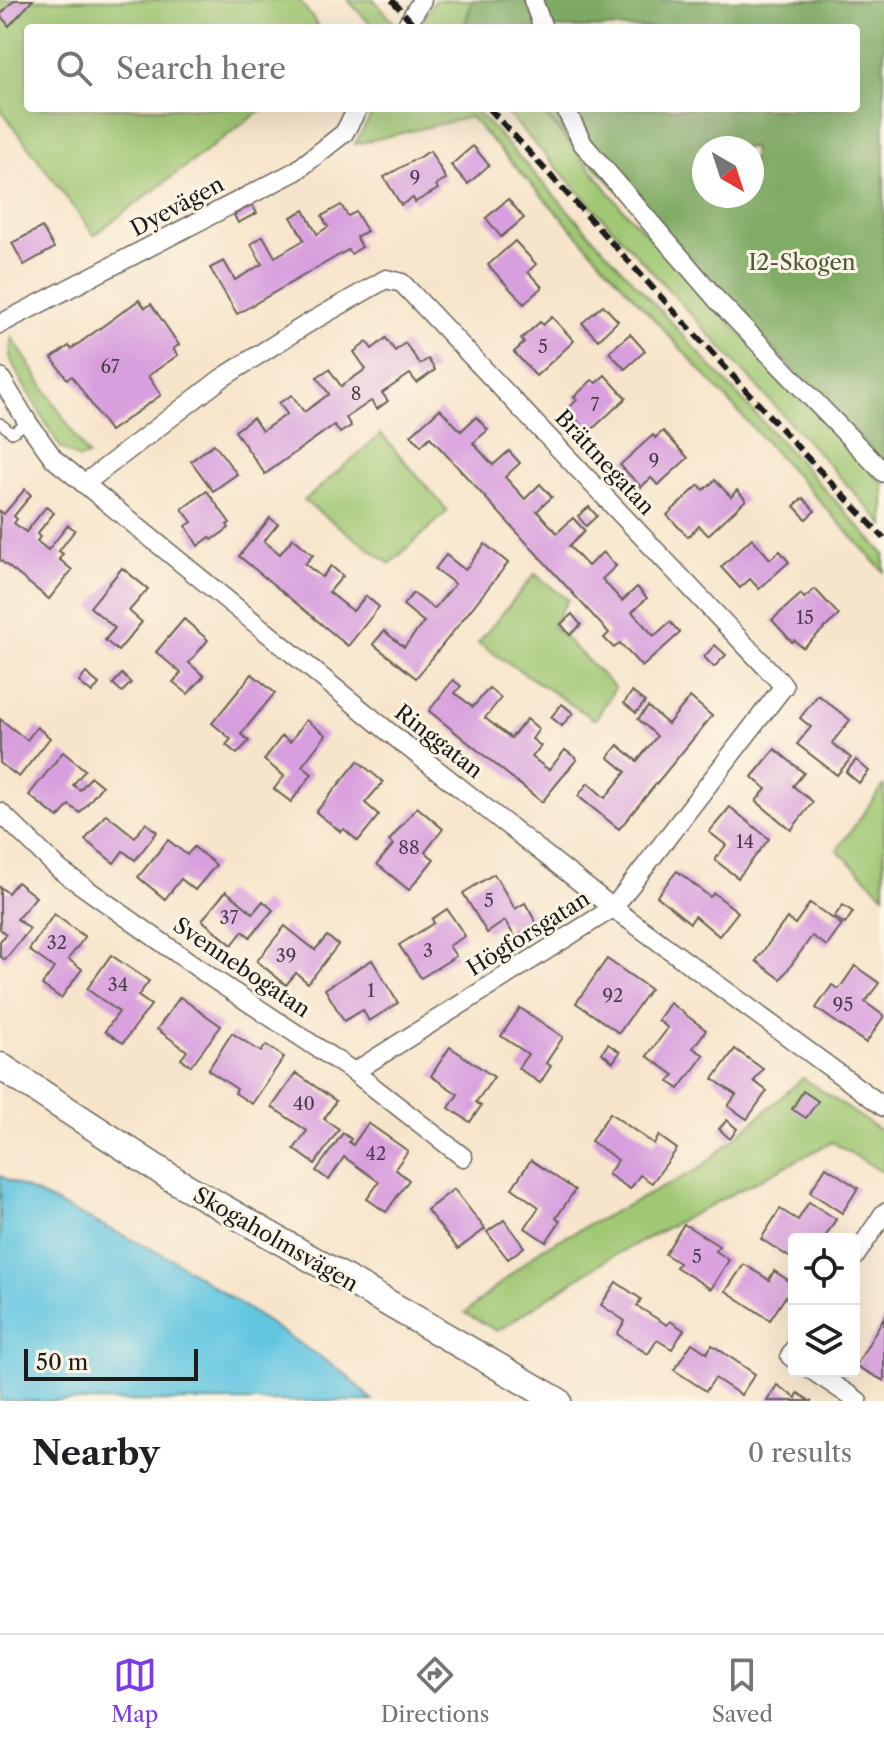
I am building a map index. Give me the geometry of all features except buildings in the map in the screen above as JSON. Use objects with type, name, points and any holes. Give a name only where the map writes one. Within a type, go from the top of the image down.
[{"type":"street","points":[[407,24],[422,0]]},
{"type":"street","points":[[533,0],[542,24]]},
{"type":"street","name":"Dyevägen","points":[[0,324],[296,171],[344,133],[356,112]]},
{"type":"street","points":[[567,112],[583,144],[718,301],[884,473]]},
{"type":"street","name":"Brättnegatan","points":[[84,484],[222,378],[307,324],[386,279],[402,283],[784,686]]},
{"type":"street","name":"Ringgatan","points":[[0,377],[54,459],[84,484],[390,733],[613,908],[884,1107]]},
{"type":"street","name":"Högforsgatan","points":[[354,1072],[613,908],[784,686]]},
{"type":"street","name":"Svennebogatan","points":[[0,812],[60,870],[212,978],[354,1072],[463,1157]]},
{"type":"street","name":"Skogaholmsvägen","points":[[0,1066],[173,1179],[558,1401]]},
{"type":"street","points":[[860,1249],[884,1213]]},
{"type":"street","points":[[822,1377],[858,1401]]},
{"type":"lane","points":[[0,423],[12,433],[28,423]]},
{"type":"green space","points":[[0,0],[299,0],[317,24],[24,24],[24,112],[259,112],[94,235],[0,108]]},
{"type":"green space","points":[[348,0],[374,0],[395,24],[370,24]]},
{"type":"green space","points":[[435,0],[472,0],[465,24],[425,24],[422,21]]},
{"type":"green space","name":"I2-Skogen","points":[[472,0],[884,0],[884,463],[542,112],[860,112],[860,24],[465,24]]},
{"type":"green space","points":[[373,112],[478,112],[884,554],[884,572],[470,117],[355,144]]},
{"type":"green space","points":[[506,112],[541,112],[571,144],[622,208],[884,485],[884,525]]},
{"type":"green space","points":[[12,337],[88,456],[79,459],[60,447],[10,357]]},
{"type":"green space","points":[[381,434],[448,511],[390,564],[304,501]]},
{"type":"green space","points":[[535,574],[568,600],[552,625],[615,688],[595,720],[478,643]]},
{"type":"green space","points":[[884,785],[884,895],[837,850]]},
{"type":"green space","points":[[803,1078],[884,1133],[884,1173],[832,1142],[609,1258],[497,1331],[465,1313],[541,1249],[699,1169]]},
{"type":"water","points":[[0,1176],[174,1260],[345,1374],[373,1401],[0,1401]]},
{"type":"railway","points":[[392,0],[413,24]]},
{"type":"railway","points":[[493,112],[884,538]]}]
